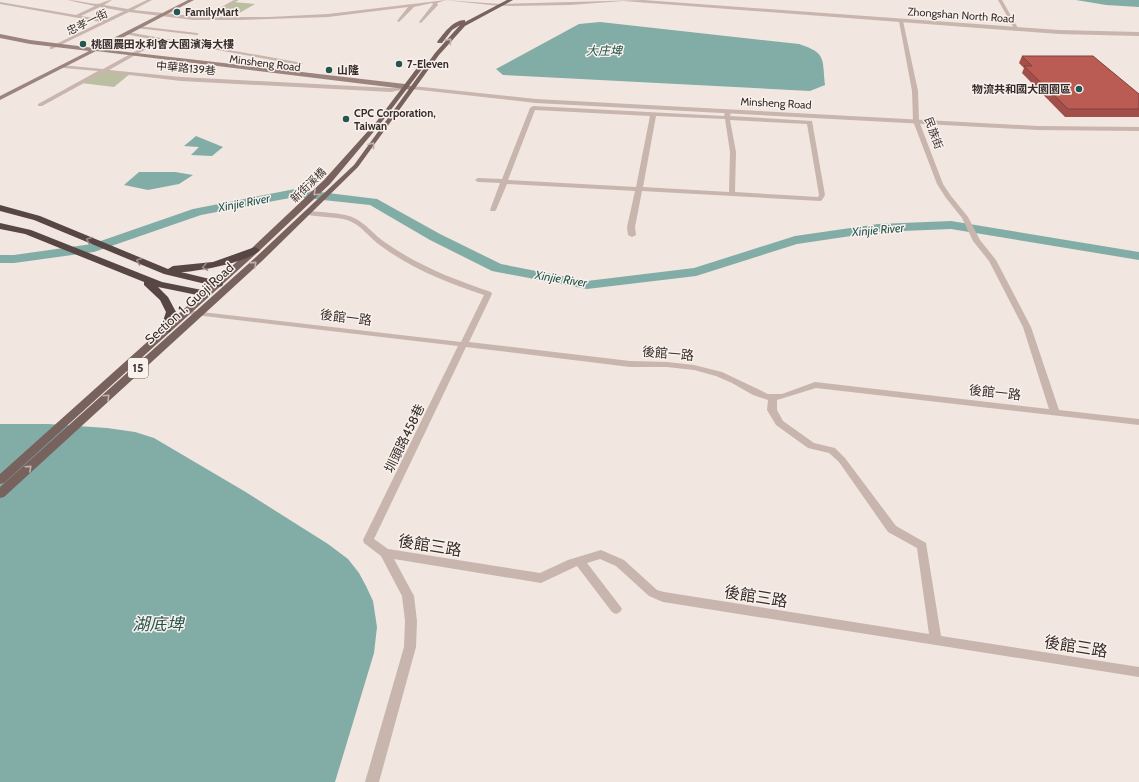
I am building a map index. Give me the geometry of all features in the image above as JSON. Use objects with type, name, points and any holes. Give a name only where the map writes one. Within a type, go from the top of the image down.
[{"type":"highway","points":[[1,208],[37,218],[154,267],[221,287]]},
{"type":"highway","points":[[0,226],[28,232],[136,276],[180,290],[207,294]]},
{"type":"highway","points":[[154,267],[187,269],[204,267],[236,258],[255,250]]},
{"type":"highway","points":[[136,276],[151,286],[168,305],[171,312],[166,330]]},
{"type":"main road","points":[[0,97],[92,52],[192,0]]},
{"type":"main road","name":"15","points":[[404,87],[450,29],[499,3],[511,0]]},
{"type":"main road","name":"15","points":[[413,88],[437,54],[463,25],[499,3]]},
{"type":"main road","points":[[0,36],[55,47]]},
{"type":"main road","points":[[0,40],[55,47]]},
{"type":"main road","name":"Minsheng Road","points":[[55,47],[413,88]]},
{"type":"main road","name":"新街溪橋","points":[[295,213],[336,172],[379,122],[404,87]]},
{"type":"main road","name":"新街溪橋","points":[[307,213],[356,166],[413,88]]},
{"type":"main road","name":"Section 1, Guoji Road","points":[[0,494],[198,313],[255,250],[295,213]]},
{"type":"main road","name":"Section 1, Guoji Road","points":[[221,287],[307,213]]},
{"type":"main road","points":[[207,294],[221,287]]},
{"type":"main road","name":"Section 1, Guoji Road","points":[[0,480],[207,294]]},
{"type":"street","points":[[8,5],[22,0]]},
{"type":"street","points":[[69,0],[130,10],[203,18],[332,15],[445,0]]},
{"type":"street","points":[[76,17],[110,0]]},
{"type":"street","name":"忠孝一街","points":[[55,47],[150,0]]},
{"type":"street","points":[[203,18],[237,0]]},
{"type":"street","name":"Zhongshan North Road","points":[[445,0],[499,3],[570,4],[623,0],[1017,29],[1082,33],[1139,34]]},
{"type":"street","points":[[1000,0],[1017,29]]},
{"type":"street","points":[[421,22],[436,4],[433,2]]},
{"type":"street","points":[[0,3],[107,22]]},
{"type":"street","points":[[399,21],[413,5]]},
{"type":"street","name":"民族街","points":[[901,20],[915,91],[916,120],[940,184],[966,219],[977,241],[992,260],[1027,327],[1055,412]]},
{"type":"street","points":[[138,28],[196,34]]},
{"type":"street","points":[[127,33],[300,62]]},
{"type":"street","points":[[40,105],[161,39]]},
{"type":"street","name":"中華路139巷","points":[[64,66],[181,79],[391,90],[404,87]]},
{"type":"street","name":"Minsheng Road","points":[[413,88],[536,101],[728,114],[916,120],[1038,128],[1139,129]]},
{"type":"street","points":[[492,210],[536,101]]},
{"type":"street","points":[[478,180],[820,199],[822,195],[810,122],[728,114],[653,114],[533,108]]},
{"type":"street","points":[[632,235],[631,227],[653,114]]},
{"type":"street","points":[[728,114],[733,152],[732,194]]},
{"type":"street","name":"圳頭路458巷","points":[[307,213],[349,218],[366,227],[382,244],[416,265],[440,277],[488,294],[368,540],[385,553],[408,596],[411,621],[410,647],[372,782]]},
{"type":"street","name":"後館一路","points":[[187,312],[465,343],[630,364],[672,364],[698,368],[729,377],[747,390],[773,398],[815,385],[1139,422]]},
{"type":"street","points":[[773,398],[772,410],[779,423],[811,446],[832,450],[842,460],[892,529],[922,546],[936,640]]},
{"type":"street","name":"後館三路","points":[[385,553],[541,578],[572,563],[580,562],[601,554],[620,562],[653,592],[663,597],[1139,672]]},
{"type":"street","points":[[580,562],[616,609]]},
{"type":"green space","points":[[234,2],[255,4],[236,15],[208,17]]},
{"type":"green space","points":[[105,70],[131,73],[114,87],[81,83]]},
{"type":"water","points":[[1076,0],[1139,0],[1139,7],[1106,5]]},
{"type":"water","name":"大庄埤","points":[[600,22],[799,44],[808,47],[819,54],[823,63],[825,85],[810,91],[503,75],[496,69],[579,24]]},
{"type":"water","points":[[196,136],[223,147],[212,156],[191,155],[199,147],[184,146]]},
{"type":"water","points":[[139,172],[175,172],[193,175],[179,184],[148,190],[124,185]]},
{"type":"water","name":"湖底埤","points":[[0,424],[48,424],[107,428],[135,432],[154,438],[244,491],[328,544],[348,559],[359,573],[373,601],[377,627],[374,653],[335,782],[0,782]]},
{"type":"building","name":"物流共和國大園園區","points":[[1022,56],[1093,56],[1139,94],[1139,109],[1068,109],[1024,66],[1032,66]]},
{"type":"waterway","name":"Xinjie River","points":[[0,259],[14,259],[94,248],[198,212],[295,193],[373,202],[435,237],[497,268],[587,285],[696,272],[795,240],[878,228],[951,225],[1139,256]]},
{"type":"place","name":"FamilyMart","points":[[177,12]]},
{"type":"place","name":"桃園農田水利會大園濱海大樓","points":[[83,44]]},
{"type":"place","name":"7-Eleven","points":[[399,64]]},
{"type":"place","name":"山隆","points":[[329,70]]},
{"type":"place","name":"物流共和國大園園區","points":[[1079,89]]},
{"type":"place","name":"CPC Corporation, Taiwan","points":[[346,119]]}]
